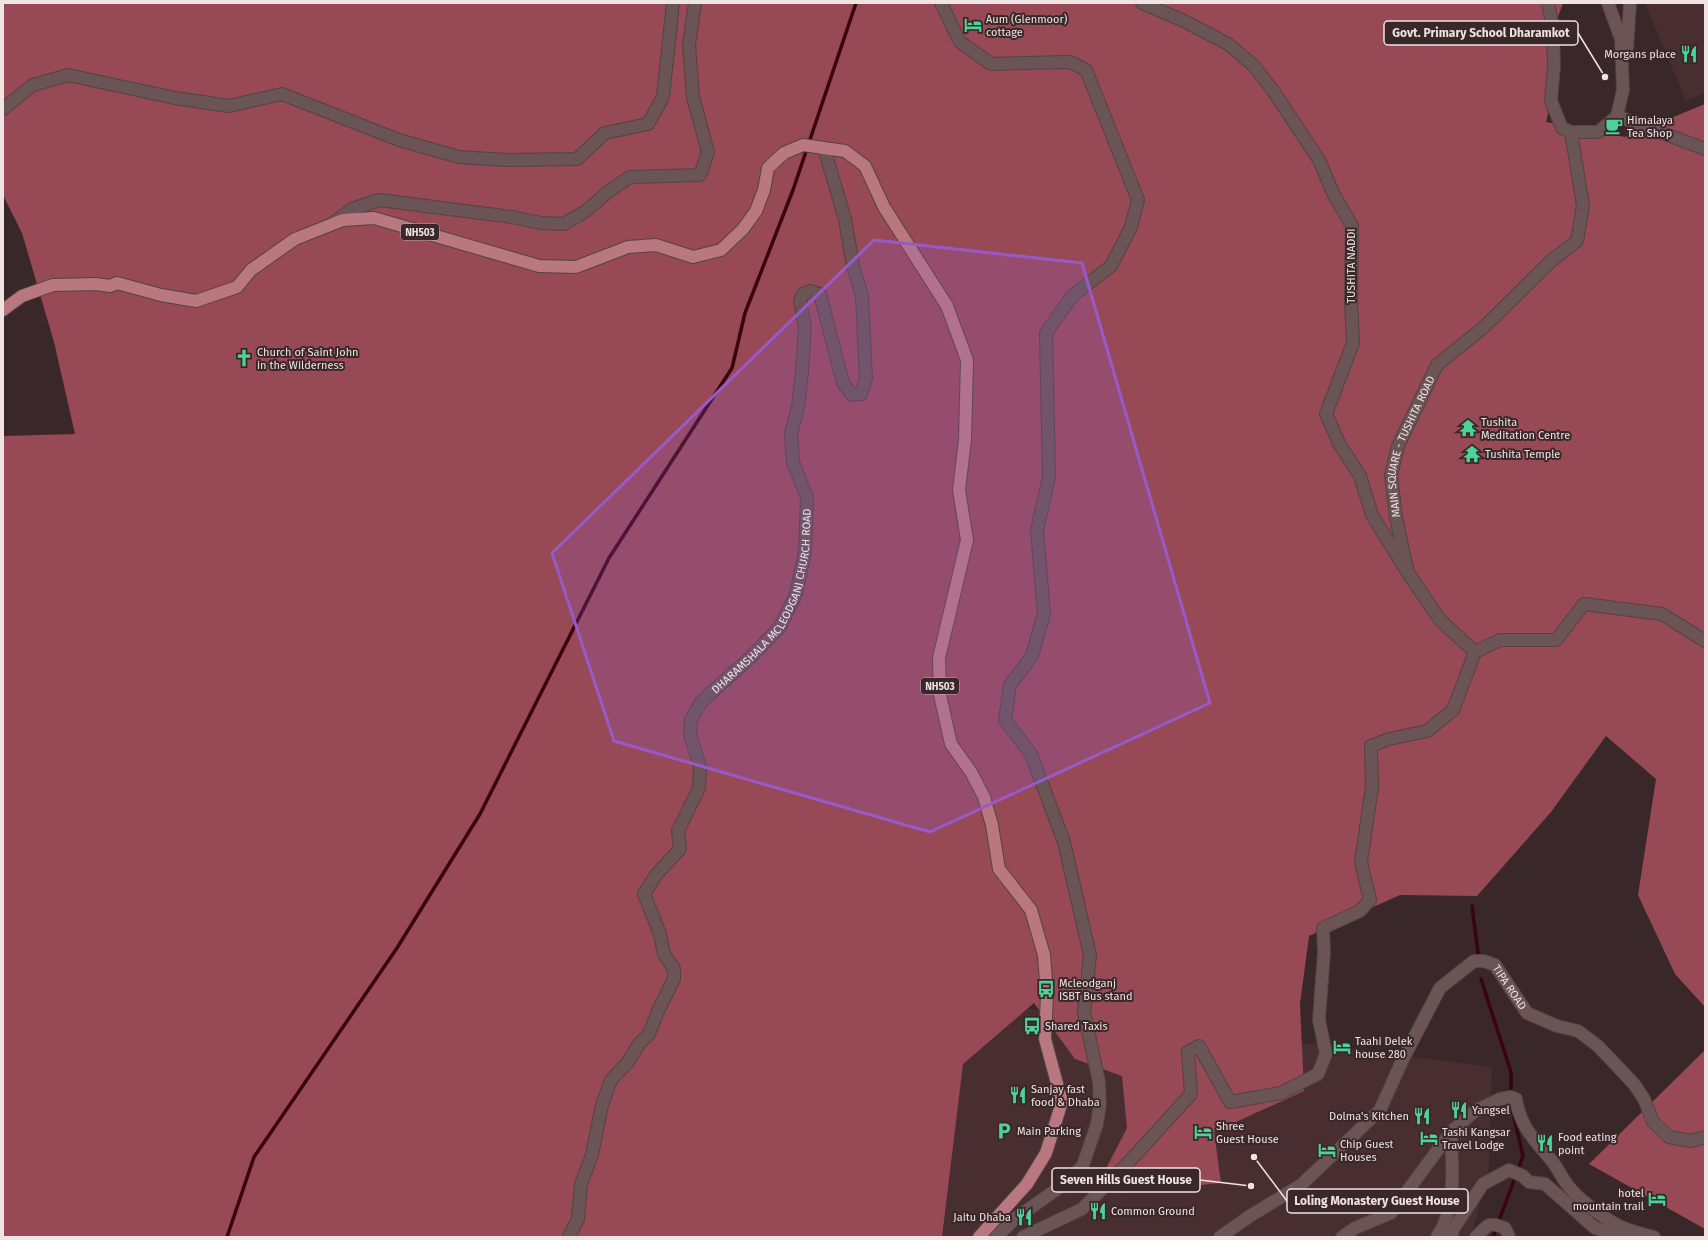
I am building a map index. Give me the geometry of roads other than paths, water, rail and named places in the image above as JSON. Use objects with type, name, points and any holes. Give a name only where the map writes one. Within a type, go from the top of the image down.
[{"type":"main road","name":"NH503","points":[[3,310],[22,296],[53,285],[96,284],[110,286],[117,283],[161,295],[196,301],[237,288],[251,270],[296,239],[344,220],[374,218],[538,266],[576,267],[628,247],[635,246],[656,245],[693,257],[721,250],[743,229],[756,211],[764,190],[768,168],[784,153],[803,145],[845,151],[865,166],[884,207],[947,306],[968,360],[965,440],[960,490],[967,540],[939,658],[940,695],[951,744],[971,772],[984,797],[992,825],[999,868],[1031,910],[1044,962],[1047,995],[1045,1039],[1062,1102],[1046,1153],[1027,1184],[979,1237]]},
{"type":"street","points":[[3,109],[33,85],[68,75],[175,98],[229,106],[282,94],[399,140],[459,158],[506,160],[577,159],[605,133],[648,124],[663,97],[673,3]]},
{"type":"street","points":[[326,228],[352,209],[379,200],[512,217],[541,223],[564,224],[586,211],[609,191],[630,177],[700,176],[708,152],[693,97],[689,45],[695,3]]},
{"type":"street","points":[[941,3],[960,42],[991,64],[1070,62],[1086,70],[1138,200],[1131,227],[1111,266],[1072,296],[1046,333],[1049,477],[1037,530],[1044,613],[1032,656],[1010,685],[1005,720],[1031,754],[1064,842],[1090,955],[1084,1012],[1099,1082],[1100,1104],[1097,1124],[1083,1165],[1070,1180],[1016,1218],[996,1237]]},
{"type":"street","name":"TUSHITA NADDI","points":[[1142,3],[1228,44],[1254,66],[1274,92],[1319,160],[1334,195],[1352,226],[1351,300],[1353,343],[1326,414],[1340,445],[1360,476],[1372,515],[1408,573]]},
{"type":"street","points":[[1548,3],[1553,27],[1554,66],[1552,101],[1562,128],[1571,132],[1598,132],[1617,116],[1626,70],[1630,3]]},
{"type":"street","points":[[1608,3],[1622,39],[1623,90]]},
{"type":"street","points":[[1617,116],[1705,149]]},
{"type":"street","name":"MAIN SQUARE - TUSHITA ROAD","points":[[1475,652],[1440,620],[1408,573],[1396,518],[1391,475],[1398,446],[1437,365],[1484,327],[1551,261],[1577,241],[1582,206],[1571,132]]},
{"type":"street","name":"DHARAMSHALA MCLEODGANJ CHURCH ROAD","points":[[569,1237],[578,1219],[581,1184],[592,1155],[602,1105],[611,1080],[628,1062],[639,1044],[649,1034],[659,1009],[674,980],[674,969],[664,954],[660,934],[644,894],[656,875],[680,849],[678,831],[699,788],[700,766],[690,736],[691,720],[702,702],[751,657],[780,627],[796,594],[805,552],[807,498],[793,462],[791,434],[798,407],[802,372],[805,327],[800,301],[802,294],[810,291],[820,294],[843,383],[852,395],[861,394],[866,378],[862,296],[853,266],[845,218],[820,147]]},
{"type":"street","points":[[1028,1235],[1082,1209],[1129,1162],[1191,1094],[1188,1052],[1199,1046],[1230,1102],[1281,1093],[1318,1074],[1326,1054],[1319,1020],[1324,952],[1323,928],[1360,911],[1370,900],[1361,862],[1372,787],[1371,746],[1389,739],[1427,731],[1453,710],[1475,652],[1500,640],[1556,640],[1584,604],[1662,614],[1705,641]]},
{"type":"street","name":"TIPA ROAD","points":[[1220,1237],[1250,1216],[1301,1185],[1380,1110],[1403,1059],[1440,988],[1474,961],[1484,961],[1495,965],[1527,1013],[1557,1026],[1578,1031],[1598,1046],[1634,1084],[1644,1099],[1653,1122],[1670,1137],[1691,1141],[1705,1137]]},
{"type":"street","points":[[1342,1237],[1355,1228],[1391,1213],[1451,1132],[1475,1111],[1511,1097],[1516,1099],[1518,1114],[1526,1129],[1555,1164],[1567,1185],[1586,1203],[1618,1226],[1654,1237]]},
{"type":"street","points":[[1438,1237],[1445,1226],[1451,1197],[1451,1132]]},
{"type":"street","points":[[1451,1237],[1454,1228],[1483,1184],[1509,1170],[1523,1176],[1529,1182],[1545,1184],[1595,1228],[1616,1235],[1634,1232]]},
{"type":"street","points":[[1476,1237],[1489,1224],[1494,1223],[1507,1233]]},
{"type":"waterway","points":[[227,1237],[254,1157],[397,948],[480,814],[609,558],[732,368],[745,313],[793,190],[856,3]]},
{"type":"waterway","points":[[1472,906],[1478,953]]},
{"type":"waterway","points":[[1481,979],[1511,1072],[1511,1089]]},
{"type":"waterway","points":[[1493,1237],[1523,1156],[1513,1113]]},
{"type":"place","name":"Aum (Glenmoor) cottage","points":[[973,25]]},
{"type":"place","name":"Morgans place","points":[[1689,54]]},
{"type":"place","name":"Govt. Primary School Dharamkot","points":[[1605,77]]},
{"type":"place","name":"Himalaya Tea Shop","points":[[1614,126]]},
{"type":"place","name":"Church of Saint John in the Wilderness","points":[[244,358]]},
{"type":"place","name":"Tushita Meditation Centre","points":[[1468,428]]},
{"type":"place","name":"Tushita Temple","points":[[1472,454]]},
{"type":"place","name":"Mcleodganj ISBT Bus stand","points":[[1046,989]]},
{"type":"place","name":"Shared Taxis","points":[[1032,1026]]},
{"type":"place","name":"Taahi Delek house 280","points":[[1342,1047]]},
{"type":"place","name":"Sanjay fast food & Dhaba","points":[[1018,1095]]},
{"type":"place","name":"Yangsel","points":[[1459,1110]]},
{"type":"place","name":"Dolma's Kitchen","points":[[1422,1116]]},
{"type":"place","name":"Main Parking","points":[[1004,1131]]},
{"type":"place","name":"Shree Guest House","points":[[1203,1132]]},
{"type":"place","name":"Tashi Kangsar Travel Lodge","points":[[1429,1138]]},
{"type":"place","name":"Food eating point","points":[[1545,1143]]},
{"type":"place","name":"Chip Guest Houses","points":[[1327,1150]]},
{"type":"place","name":"Loling Monastery Guest House","points":[[1254,1157]]},
{"type":"place","name":"Seven Hills Guest House","points":[[1251,1186]]},
{"type":"place","name":"hotel mountain trail","points":[[1657,1199]]},
{"type":"place","name":"Common Ground","points":[[1098,1211]]},
{"type":"place","name":"Jaitu Dhaba","points":[[1024,1217]]}]
